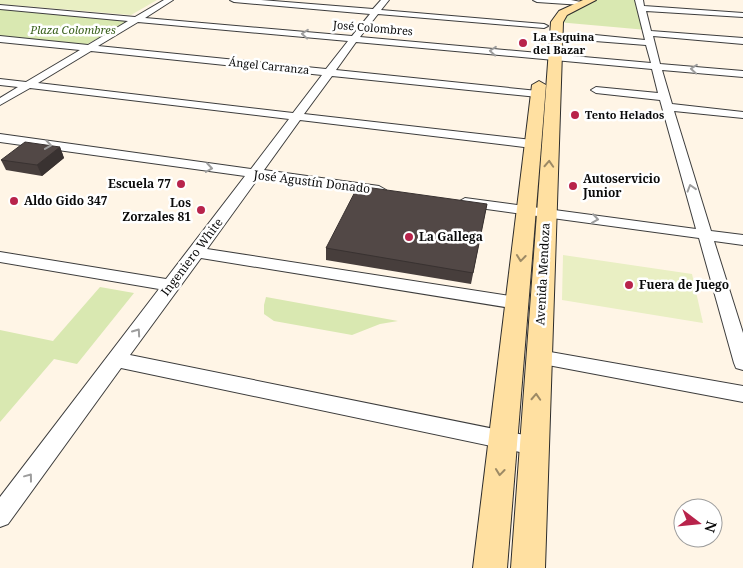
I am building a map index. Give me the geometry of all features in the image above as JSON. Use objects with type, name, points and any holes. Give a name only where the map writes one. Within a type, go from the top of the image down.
[{"type":"main road","points":[[546,16],[579,1]]},
{"type":"main road","name":"Avenida Mendoza","points":[[528,568],[539,357],[536,211],[532,144],[538,94],[558,18],[563,12],[579,1]]},
{"type":"main road","name":"Avenida Mendoza","points":[[490,568],[516,303],[536,211],[548,56],[546,16]]},
{"type":"street","points":[[0,102],[169,0]]},
{"type":"street","points":[[234,0],[376,12],[546,16],[542,4],[530,0]]},
{"type":"street","name":"Ingeniero White","points":[[0,516],[354,39],[385,0]]},
{"type":"street","points":[[537,0],[579,1]]},
{"type":"street","points":[[743,15],[640,4],[666,102],[743,363]]},
{"type":"street","name":"José Colombres","points":[[0,7],[743,74]]},
{"type":"street","points":[[595,38],[743,41]]},
{"type":"street","name":"Ángel Carranza","points":[[0,39],[538,94]]},
{"type":"street","points":[[0,82],[532,144]]},
{"type":"street","points":[[596,90],[743,115]]},
{"type":"street","name":"José Agustín Donado","points":[[0,138],[392,192]]},
{"type":"street","points":[[452,200],[743,240]]},
{"type":"street","points":[[196,252],[516,303]]},
{"type":"street","points":[[0,257],[170,286]]},
{"type":"street","points":[[539,357],[743,394]]},
{"type":"street","points":[[117,360],[534,446]]},
{"type":"green space","points":[[0,0],[157,0],[131,15],[0,4]]},
{"type":"green space","points":[[591,0],[639,0],[647,30],[557,22],[558,18]]},
{"type":"green space","name":"Plaza Colombres","points":[[0,8],[128,21],[84,46],[0,38]]},
{"type":"green space","name":"Fuera de Juego","points":[[563,255],[692,274],[703,323],[562,300]]},
{"type":"green space","points":[[100,287],[134,293],[77,364],[54,359],[0,422],[0,330],[53,341]]},
{"type":"green space","points":[[266,297],[398,321],[380,324],[352,335],[274,321],[264,314]]},
{"type":"building","points":[[25,142],[60,147],[37,165],[1,160]]},
{"type":"building","name":"La Gallega","points":[[358,186],[487,204],[473,273],[326,248]]},
{"type":"place","name":"La Esquina del Bazar","points":[[523,43]]},
{"type":"place","name":"Tento Helados","points":[[575,115]]},
{"type":"place","name":"Escuela 77","points":[[181,184]]},
{"type":"place","name":"Autoservicio Junior","points":[[573,186]]},
{"type":"place","name":"Aldo Gido 347","points":[[14,201]]},
{"type":"place","name":"Los Zorzales 81","points":[[201,210]]},
{"type":"place","name":"La Gallega","points":[[409,237]]},
{"type":"place","name":"Fuera de Juego","points":[[629,285]]}]
